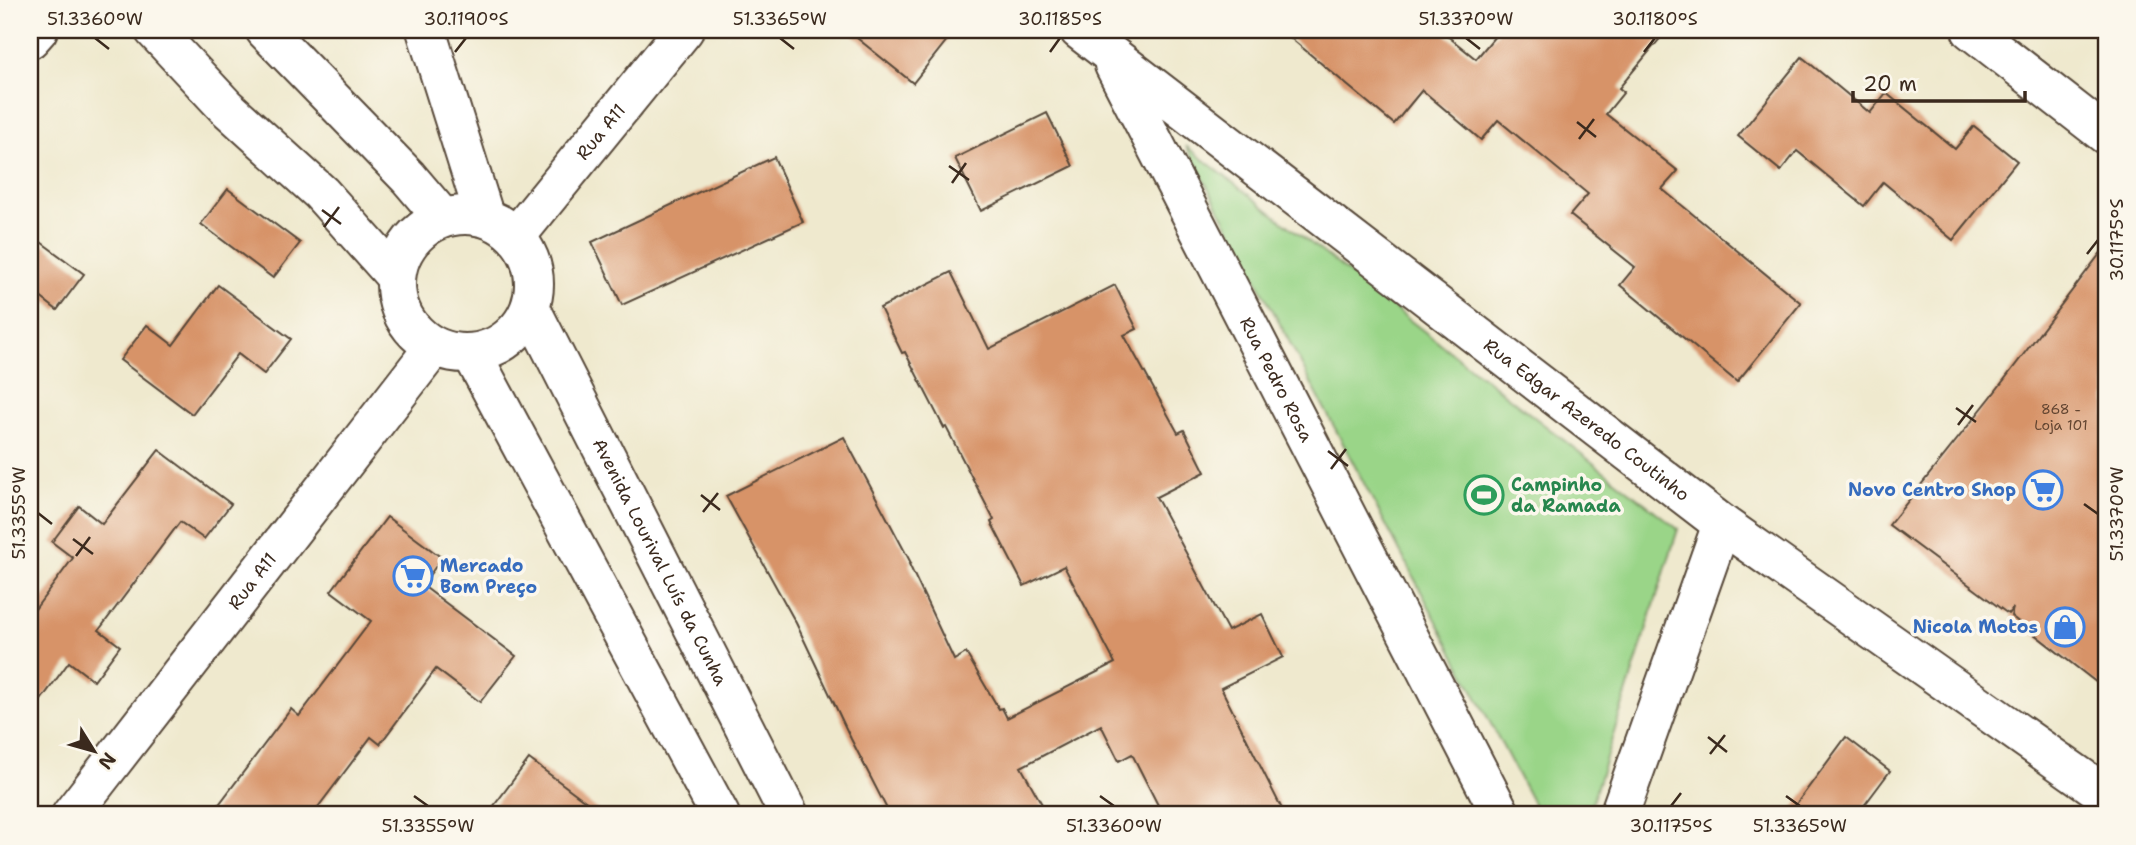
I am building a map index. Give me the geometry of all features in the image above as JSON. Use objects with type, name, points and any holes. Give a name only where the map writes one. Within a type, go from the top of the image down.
[{"type":"street","points":[[30,39],[38,30]]},
{"type":"street","points":[[154,30],[225,106],[321,193],[395,276]]},
{"type":"street","points":[[265,30],[408,177],[442,217]]},
{"type":"street","points":[[426,30],[484,215]]},
{"type":"street","name":"Rua A11","points":[[517,235],[684,30]]},
{"type":"street","name":"Rua Edgar Azeredo Coutinho","points":[[1079,30],[1721,524],[2106,795]]},
{"type":"street","points":[[1971,30],[2106,135]]},
{"type":"street","name":"Rua Pedro Rosa","points":[[1108,54],[1501,815]]},
{"type":"street","points":[[484,215],[517,235],[534,270],[531,309],[518,331],[496,346],[472,354],[453,353],[433,347],[411,329],[398,304],[395,276],[410,240],[442,217],[484,215]]},
{"type":"street","name":"Avenida Lourival Luís da Cunha","points":[[531,309],[789,815]]},
{"type":"street","name":"Rua A11","points":[[71,815],[433,347]]},
{"type":"street","points":[[472,354],[720,815]]},
{"type":"street","points":[[1619,815],[1721,524]]},
{"type":"green space","points":[[1186,146],[1678,529],[1588,815],[1539,815]]},
{"type":"building","points":[[847,30],[955,30],[913,83]]},
{"type":"building","points":[[1281,30],[1440,30],[1476,59],[1500,30],[1667,30],[1619,88],[1624,92],[1606,114],[1678,171],[1662,189],[1801,303],[1737,382],[1620,285],[1635,267],[1570,215],[1588,194],[1498,120],[1481,140],[1422,90],[1394,124]]},
{"type":"building","points":[[1802,57],[1870,113],[1886,93],[1955,149],[1974,126],[2017,161],[1953,240],[1883,182],[1864,206],[1797,151],[1781,171],[1738,136]]},
{"type":"building","points":[[1047,113],[1073,166],[981,211],[955,158]]},
{"type":"building","points":[[774,157],[803,222],[622,305],[592,242]]},
{"type":"building","points":[[228,189],[300,243],[273,278],[201,224]]},
{"type":"building","points":[[30,234],[84,274],[57,310],[30,289]]},
{"type":"building","name":"Novo Centro Shop","points":[[2106,246],[2106,690],[2011,616],[2013,608],[2008,614],[1889,525]]},
{"type":"building","points":[[951,272],[989,349],[1115,285],[1137,329],[1124,335],[1178,433],[1184,430],[1205,472],[1156,497],[1228,631],[1262,614],[1283,657],[1221,688],[1285,815],[1163,815],[1132,754],[1119,761],[1101,725],[1021,767],[1048,815],[890,815],[796,623],[726,496],[844,437],[911,563],[909,564],[954,660],[966,653],[1007,718],[1115,663],[1064,566],[1024,586],[991,522],[994,520],[946,427],[944,428],[905,352],[902,353],[880,308]]},
{"type":"building","points":[[218,285],[291,339],[264,374],[238,354],[192,414],[120,360],[147,325],[173,345]]},
{"type":"building","points":[[159,450],[231,504],[204,539],[180,522],[99,630],[120,646],[94,681],[69,662],[30,715],[30,616],[73,558],[52,542],[79,506],[102,524]]},
{"type":"building","points":[[387,517],[442,558],[422,585],[516,656],[480,702],[436,669],[380,744],[371,737],[312,815],[211,815],[291,709],[299,716],[371,621],[331,591]]},
{"type":"building","points":[[1846,737],[1890,771],[1857,815],[1788,815]]},
{"type":"building","points":[[529,759],[604,815],[487,815]]},
{"type":"place","name":"Novo Centro Shop","points":[[2043,490]]},
{"type":"place","name":"Campinho da Ramada","points":[[1484,495]]},
{"type":"place","name":"Mercado Bom Preço","points":[[413,576]]},
{"type":"place","name":"Nicola Motos","points":[[2065,627]]}]
